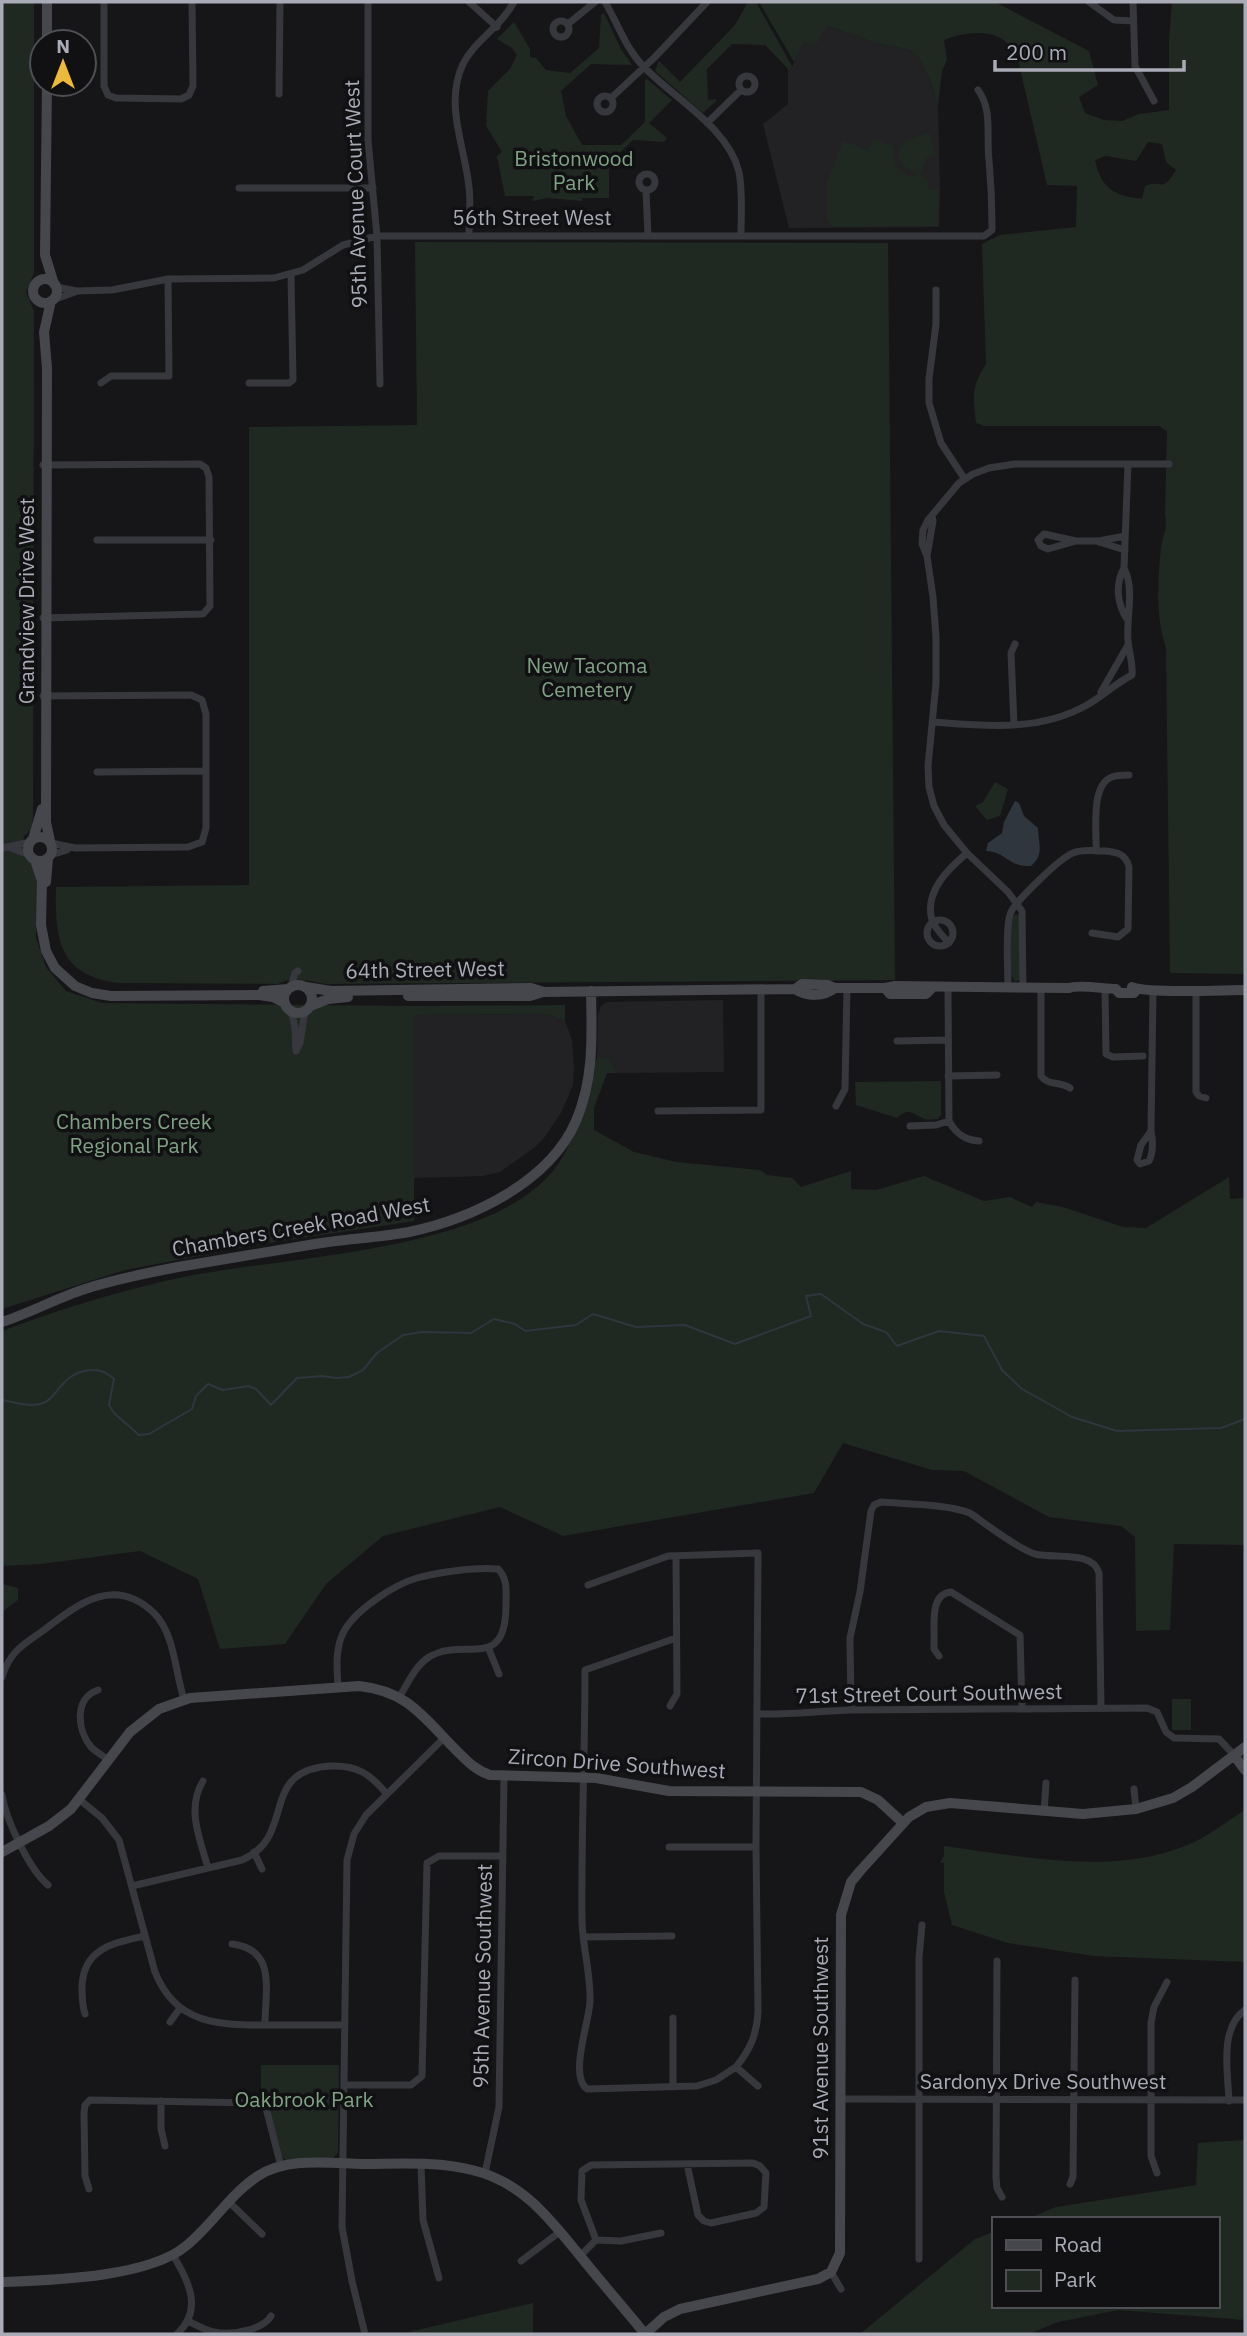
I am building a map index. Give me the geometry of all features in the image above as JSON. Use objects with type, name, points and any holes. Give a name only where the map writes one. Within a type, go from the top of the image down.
[{"type":"street","points":[[45,2],[45,28]]},
{"type":"street","points":[[104,2],[104,86],[108,95],[116,98],[181,99],[186,97],[193,86],[192,2]]},
{"type":"street","points":[[279,94],[280,2]]},
{"type":"street","name":"95th Avenue Court West","points":[[368,2],[368,140],[377,236],[380,384]]},
{"type":"street","points":[[469,2],[496,27]]},
{"type":"street","points":[[469,236],[470,188],[458,130],[457,86],[466,58],[496,27],[514,2]]},
{"type":"street","points":[[568,24],[595,2]]},
{"type":"street","points":[[605,2],[627,44],[645,67],[725,142],[737,165],[741,185],[741,236]]},
{"type":"street","points":[[611,99],[707,2]]},
{"type":"street","points":[[1090,2],[1114,20],[1133,21]]},
{"type":"street","points":[[1133,2],[1135,66],[1154,101]]},
{"type":"street","points":[[707,123],[741,90]]},
{"type":"street","name":"56th Street West","points":[[52,300],[78,291],[128,289],[168,279],[265,279],[290,275],[343,245],[377,236],[981,237],[988,234],[992,226],[987,110],[978,90]]},
{"type":"street","points":[[45,98],[45,255],[33,293],[38,301],[46,303],[56,295],[45,255]]},
{"type":"street","points":[[239,188],[373,188]]},
{"type":"street","points":[[646,190],[648,236]]},
{"type":"street","points":[[249,383],[289,383],[293,380],[290,275]]},
{"type":"street","points":[[37,282],[44,279],[55,285]]},
{"type":"street","points":[[101,383],[111,376],[169,376],[168,279]]},
{"type":"street","name":"56th Street West","points":[[55,285],[78,291]]},
{"type":"street","points":[[936,290],[935,340],[929,379],[929,402],[941,443],[964,478]]},
{"type":"street","name":"Grandview Drive West","points":[[44,332],[52,300]]},
{"type":"street","name":"Grandview Drive West","points":[[38,301],[44,332],[45,361],[42,368],[44,696],[46,822],[50,849],[47,939],[54,957],[69,979]]},
{"type":"street","points":[[44,465],[192,463],[204,466],[209,477],[211,540],[210,606],[206,612],[194,616],[44,618]]},
{"type":"street","points":[[1023,987],[1023,914],[1007,892],[967,853],[944,825],[930,795],[928,775],[934,722],[936,637],[933,597],[922,538],[926,524],[948,494],[964,478],[981,470],[1006,464],[1169,464]]},
{"type":"street","points":[[934,722],[992,726],[1034,724],[1057,718],[1099,697],[1132,675],[1128,644],[1128,576],[1124,568],[1128,464]]},
{"type":"street","points":[[1076,541],[1099,541],[1125,536]]},
{"type":"street","points":[[97,540],[211,540]]},
{"type":"street","points":[[1099,541],[1125,550]]},
{"type":"street","points":[[1099,697],[1128,644]]},
{"type":"street","points":[[1014,725],[1010,653],[1016,645]]},
{"type":"street","points":[[44,696],[195,696],[202,700],[206,714],[206,828],[202,842],[187,847],[50,849]]},
{"type":"street","name":"Grandview Drive West","points":[[32,841],[42,811],[44,696]]},
{"type":"street","points":[[97,772],[206,771]]},
{"type":"street","points":[[1096,851],[1098,792],[1105,781],[1113,776],[1129,775]]},
{"type":"street","points":[[5,847],[42,837],[50,849]]},
{"type":"street","points":[[32,841],[28,850],[41,881],[41,925],[46,951],[55,968],[84,990],[101,995],[259,995],[273,997],[288,1007],[308,1009]]},
{"type":"street","points":[[5,847],[43,861],[50,849]]},
{"type":"street","points":[[1008,987],[1008,918],[1016,904],[1068,855],[1081,851],[1118,853],[1124,856],[1128,863],[1128,926],[1118,937],[1092,933]]},
{"type":"street","points":[[932,922],[941,920],[949,923],[954,936],[949,943],[941,947],[929,942],[927,929],[932,922],[936,887],[947,870],[967,853]]},
{"type":"street","points":[[932,922],[949,943]]},
{"type":"street","points":[[69,979],[93,989],[119,992],[259,992],[305,986],[312,996],[296,1051],[285,994],[290,988]]},
{"type":"street","points":[[591,991],[795,989],[802,985],[841,988],[905,985],[932,988],[1084,986],[1088,989],[1110,989],[1119,986],[1153,990],[1245,990]]},
{"type":"street","name":"64th Street West","points":[[305,986],[323,990],[531,988],[544,992]]},
{"type":"street","points":[[1041,987],[1041,1076],[1046,1081],[1062,1083],[1070,1088]]},
{"type":"street","points":[[836,1106],[845,1089],[841,988]]},
{"type":"street","points":[[948,988],[949,1121],[962,1136],[971,1141],[979,1141]]},
{"type":"street","points":[[658,1111],[761,1110],[761,989]]},
{"type":"street","points":[[1110,989],[1106,1054],[1113,1057],[1143,1056]]},
{"type":"street","points":[[1152,1131],[1153,990]]},
{"type":"street","points":[[1196,990],[1196,1092],[1206,1098]]},
{"type":"street","name":"64th Street West","points":[[308,1009],[328,999],[340,997],[530,996],[544,992],[591,991]]},
{"type":"street","name":"Chambers Creek Road West","points":[[2,1322],[83,1290],[119,1280],[310,1245],[411,1231],[452,1219],[503,1195],[540,1169],[556,1153],[574,1124],[586,1093],[591,1070],[591,991]]},
{"type":"street","points":[[897,1041],[948,1040]]},
{"type":"street","points":[[948,1076],[997,1075]]},
{"type":"street","points":[[910,1126],[936,1125],[949,1121]]},
{"type":"street","points":[[850,1710],[850,1638],[873,1507],[884,1503],[970,1513],[1034,1553],[1086,1559],[1095,1564],[1099,1573],[1101,1707]]},
{"type":"street","points":[[588,1585],[659,1558],[758,1553],[758,2024],[751,2047],[736,2067],[710,2083],[697,2086],[587,2089],[579,2079],[590,2005],[584,1937],[585,1670],[676,1638]]},
{"type":"street","points":[[670,1706],[677,1694],[676,1556]]},
{"type":"street","points":[[338,1687],[337,1660],[340,1642],[350,1621],[359,1611],[415,1578],[498,1569],[503,1574],[505,1584],[505,1626],[497,1641],[488,1647],[443,1652],[432,1656],[418,1667],[400,1696]]},
{"type":"street","points":[[939,1656],[934,1649],[937,1601],[947,1592],[955,1593],[1020,1635],[1022,1708]]},
{"type":"street","points":[[2,1677],[8,1660],[15,1651],[74,1606],[90,1599],[118,1596],[138,1602],[155,1614],[169,1640],[184,1699]]},
{"type":"street","points":[[488,1647],[499,1674]]},
{"type":"street","name":"Zircon Drive Southwest","points":[[2,1852],[61,1818],[80,1800],[140,1722],[159,1709],[184,1699],[338,1687],[376,1688],[400,1696],[475,1769],[490,1775],[583,1778],[669,1791],[861,1792],[878,1800],[903,1823]]},
{"type":"street","points":[[98,1690],[88,1694],[80,1710],[80,1719],[83,1733],[92,1748],[109,1760]]},
{"type":"street","name":"71st Street Court Southwest","points":[[758,1714],[794,1715],[850,1710],[1101,1707],[1151,1709],[1159,1714],[1166,1732],[1174,1738],[1219,1739],[1234,1755]]},
{"type":"street","points":[[365,2334],[342,2227],[347,1860],[357,1828],[386,1793],[444,1738]]},
{"type":"street","points":[[903,1823],[921,1810],[950,1803],[1083,1814],[1136,1809],[1173,1798],[1245,1747]]},
{"type":"street","points":[[1234,1755],[1245,1770]]},
{"type":"street","points":[[132,1886],[242,1860],[254,1852],[264,1844],[274,1827],[286,1788],[306,1769],[346,1766],[361,1769],[386,1793]]},
{"type":"street","name":"95th Avenue Southwest","points":[[485,2173],[499,2107],[504,1777]]},
{"type":"street","points":[[203,1781],[195,1796],[194,1807],[208,1868]]},
{"type":"street","points":[[1044,1812],[1046,1783]]},
{"type":"street","points":[[1134,1789],[1136,1809]]},
{"type":"street","points":[[2,1795],[7,1816],[39,1877],[48,1885]]},
{"type":"street","points":[[80,1800],[113,1828],[119,1840],[158,1981],[180,2008],[213,2023],[344,2025]]},
{"type":"street","name":"91st Avenue Southwest","points":[[831,2272],[840,2253],[842,1908],[851,1882],[903,1823]]},
{"type":"street","points":[[669,1847],[756,1847]]},
{"type":"street","points":[[254,1852],[262,1869]]},
{"type":"street","points":[[344,2085],[411,2085],[419,2080],[423,2066],[427,1863],[439,1856],[502,1856]]},
{"type":"street","points":[[919,2259],[919,1958],[922,1925]]},
{"type":"street","points":[[85,2014],[82,1980],[87,1963],[103,1949],[144,1936]]},
{"type":"street","points":[[584,1937],[672,1936]]},
{"type":"street","points":[[232,1944],[251,1948],[263,1962],[265,2025]]},
{"type":"street","points":[[997,1961],[996,2178],[1002,2197]]},
{"type":"street","points":[[1070,2184],[1073,2177],[1075,1980]]},
{"type":"street","points":[[1157,2173],[1151,2156],[1152,2017],[1154,2007],[1167,1982]]},
{"type":"street","points":[[170,2022],[180,2008]]},
{"type":"street","points":[[1228,2101],[1229,2034],[1237,2017],[1245,2010]]},
{"type":"street","points":[[673,2018],[673,2087]]},
{"type":"street","points":[[736,2067],[758,2086]]},
{"type":"street","name":"Sardonyx Drive Southwest","points":[[840,2099],[1245,2099]]},
{"type":"street","points":[[89,2189],[85,2176],[84,2113],[90,2101],[261,2104],[266,2108],[281,2166]]},
{"type":"street","points":[[161,2101],[165,2146]]},
{"type":"street","points":[[2,2282],[84,2277],[152,2263],[173,2255],[187,2245],[259,2175],[281,2166],[342,2163],[450,2165],[485,2173],[522,2192],[544,2211],[645,2334],[664,2317],[680,2309],[818,2279],[831,2272],[841,2289]]},
{"type":"street","points":[[596,2240],[581,2200],[582,2171],[591,2165],[687,2164],[757,2164],[766,2173],[764,2207],[756,2213],[705,2222],[698,2215],[687,2164]]},
{"type":"street","points":[[421,2165],[423,2220],[439,2278]]},
{"type":"street","points":[[229,2202],[262,2234]]},
{"type":"street","points":[[521,2260],[561,2231]]},
{"type":"street","points":[[596,2240],[612,2242],[662,2233]]},
{"type":"street","points":[[580,2256],[596,2240]]},
{"type":"street","points":[[173,2255],[192,2293],[188,2321],[177,2334]]},
{"type":"street","points":[[188,2321],[211,2332],[228,2333],[265,2324],[271,2316]]},
{"type":"shaded area","points":[[827,26],[876,43],[910,50],[918,57],[929,78],[938,106],[939,227],[789,228],[763,124],[788,104],[788,69],[791,69],[804,41]]},
{"type":"shaded area","points":[[1015,801],[1019,803],[1024,816],[1038,828],[1040,848],[1038,857],[1031,866],[1017,864],[999,854],[986,851],[988,843],[1002,833],[1004,822]]},
{"type":"shaded area","points":[[723,1000],[724,1072],[617,1073],[610,1058],[597,1058],[598,1014],[601,1006],[607,1002]]},
{"type":"shaded area","points":[[546,1014],[565,1021],[572,1040],[574,1068],[573,1085],[561,1113],[544,1138],[500,1172],[482,1176],[414,1178],[414,1015]]},
{"type":"green space","name":"Chambers Creek Regional Park","points":[[2,2],[34,2],[34,28],[28,28],[28,98],[34,98],[34,273],[26,292],[34,311],[33,818],[31,830],[24,836],[22,855],[31,861],[36,872],[36,938],[46,967],[66,991],[102,1003],[565,1005],[565,1021],[546,1014],[414,1015],[414,1221],[262,1244],[125,1270],[2,1309]]},
{"type":"green space","points":[[748,2],[756,2],[792,66],[791,69],[765,45],[732,44],[707,69],[708,100],[716,101],[703,113],[655,71],[659,61],[680,82],[735,25]]},
{"type":"green space","points":[[759,2],[995,2],[1089,51],[1098,85],[1079,97],[1085,113],[1104,120],[1122,121],[1139,114],[1169,110],[1172,2],[1245,2],[1245,974],[1170,973],[1166,647],[1158,598],[1161,547],[1166,524],[1167,431],[1159,426],[985,426],[976,423],[974,392],[986,364],[982,244],[1000,235],[1076,227],[1077,186],[1047,185],[1017,55],[1006,42],[984,33],[959,35],[944,40],[947,60],[942,71],[938,106],[929,78],[918,57],[910,50],[876,43],[827,26],[815,46],[804,42],[794,62]],"holes":[[[1148,142],[1162,144],[1166,162],[1176,170],[1164,184],[1145,186],[1142,199],[1117,193],[1101,178],[1095,160],[1106,156],[1136,161]]]},
{"type":"green space","name":"Bristonwood Park","points":[[604,13],[632,65],[591,64],[561,91],[566,116],[582,145],[621,145],[645,122],[647,79],[672,100],[649,123],[667,138],[664,142],[633,140],[609,163],[609,198],[582,198],[582,201],[548,198],[532,201],[534,196],[505,196],[497,156],[502,152],[486,126],[488,91],[510,69],[517,55],[512,48],[497,39],[514,22],[530,49],[530,57],[536,58],[546,70],[570,73],[599,48],[601,15]]},
{"type":"green space","points":[[926,133],[930,134],[936,156],[926,158],[920,175],[928,181],[929,189],[939,190],[937,226],[832,227],[827,221],[827,183],[843,141],[868,150],[873,139],[893,146],[895,166],[910,177],[916,173],[903,164],[899,158],[899,150],[905,142]]},
{"type":"green space","name":"New Tacoma Cemetery","points":[[415,242],[888,243],[895,980],[325,984],[295,980],[278,984],[118,983],[98,979],[83,972],[72,963],[64,951],[57,923],[56,887],[249,885],[249,427],[417,425]]},
{"type":"green space","points":[[995,782],[1008,789],[1000,816],[987,820],[975,806],[983,802]]},
{"type":"green space","points":[[1016,914],[1019,916],[1020,980],[1015,982],[1011,975],[1011,918]]},
{"type":"green space","points":[[597,1058],[610,1058],[617,1073],[607,1073],[594,1108],[594,1130],[634,1152],[676,1162],[760,1170],[767,1175],[792,1178],[801,1187],[851,1171],[851,1189],[876,1190],[924,1176],[984,1201],[1010,1197],[1032,1207],[1036,1202],[1063,1207],[1123,1227],[1146,1228],[1229,1177],[1230,1199],[1245,1198],[1245,1545],[1174,1544],[1170,1630],[1136,1631],[1135,1537],[1121,1526],[1049,1517],[964,1471],[932,1470],[843,1443],[814,1493],[563,1536],[500,1507],[383,1536],[326,1584],[285,1644],[220,1649],[198,1579],[140,1551],[41,1564],[2,1566],[2,1331],[89,1301],[156,1283],[222,1270],[379,1247],[432,1235],[481,1219],[522,1198],[553,1171],[569,1145]]},
{"type":"green space","points":[[941,1081],[941,1115],[938,1119],[926,1119],[908,1112],[897,1118],[856,1105],[855,1082]]},
{"type":"green space","points":[[2,1584],[18,1588],[18,1600],[2,1612]]},
{"type":"green space","points":[[1172,1699],[1191,1699],[1191,1730],[1172,1730]]},
{"type":"green space","points":[[1245,1810],[1245,1962],[1094,1956],[1008,1943],[952,1925],[944,1892],[944,1863],[940,1862],[944,1856],[944,1846],[1065,1861],[1127,1860],[1156,1855],[1193,1843]]},
{"type":"green space","name":"Oakbrook Park","points":[[261,2065],[339,2065],[338,2152],[331,2161],[286,2161],[282,2156],[267,2103],[261,2100]]},
{"type":"green space","points":[[1245,2140],[1245,2320],[1118,2310],[1058,2322],[1029,2334],[860,2334],[975,2239],[992,2232],[992,2308],[1219,2308],[1219,2217],[1032,2217],[1056,2207],[1196,2185],[1198,2143]]},
{"type":"green space","points":[[533,2303],[533,2334],[400,2334]]},
{"type":"waterway","points":[[2,1400],[26,1405],[44,1403],[73,1376],[86,1370],[101,1371],[114,1379],[109,1405],[114,1413],[139,1435],[149,1434],[192,1409],[196,1396],[208,1384],[223,1390],[248,1386],[256,1389],[271,1405],[297,1378],[349,1377],[363,1370],[377,1353],[403,1335],[422,1332],[471,1333],[494,1319],[515,1324],[525,1331],[576,1325],[593,1314],[636,1327],[685,1325],[735,1344],[811,1316],[806,1296],[821,1294],[863,1324],[886,1332],[897,1346],[939,1331],[984,1336],[1002,1370],[1022,1389],[1072,1417],[1117,1431],[1221,1428],[1245,1419]]}]
